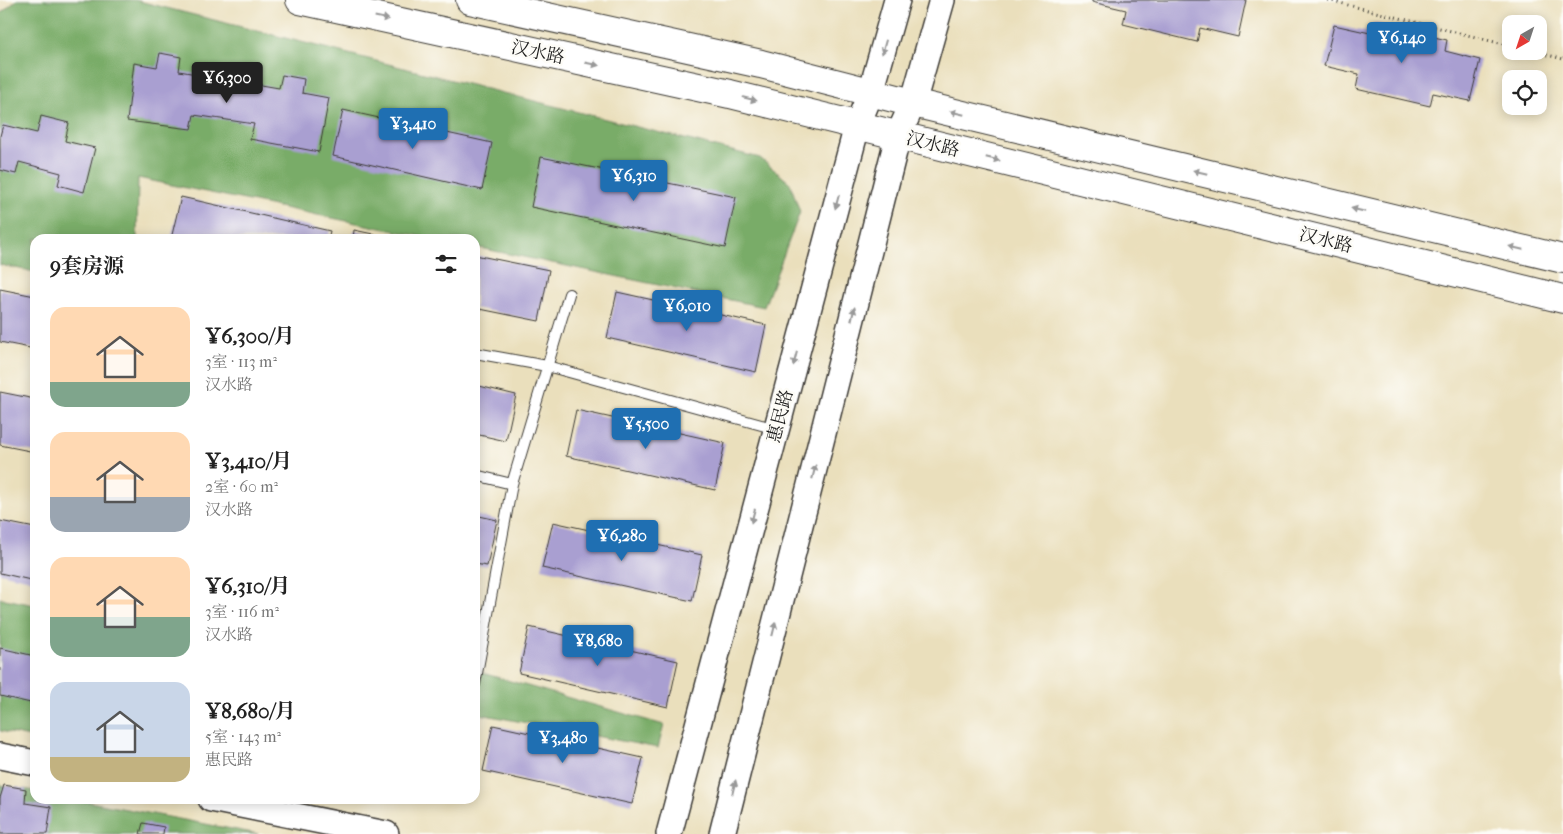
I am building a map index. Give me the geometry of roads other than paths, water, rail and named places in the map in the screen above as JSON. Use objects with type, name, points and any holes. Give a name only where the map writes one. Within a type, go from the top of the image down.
[{"type":"main road","name":"汉水路","points":[[300,0],[730,94],[1563,299]]},
{"type":"main road","name":"汉水路","points":[[470,0],[761,64],[913,103],[1563,260]]},
{"type":"street","name":"惠民路","points":[[669,834],[857,126],[871,92],[897,0]]},
{"type":"street","points":[[722,834],[898,136],[913,103],[942,0]]},
{"type":"street","points":[[0,756],[30,762]]},
{"type":"street","points":[[236,804],[378,833]]},
{"type":"lane","points":[[480,657],[512,484],[569,294]]},
{"type":"lane","points":[[480,353],[547,366],[776,429]]},
{"type":"lane","points":[[480,476],[512,484]]}]
